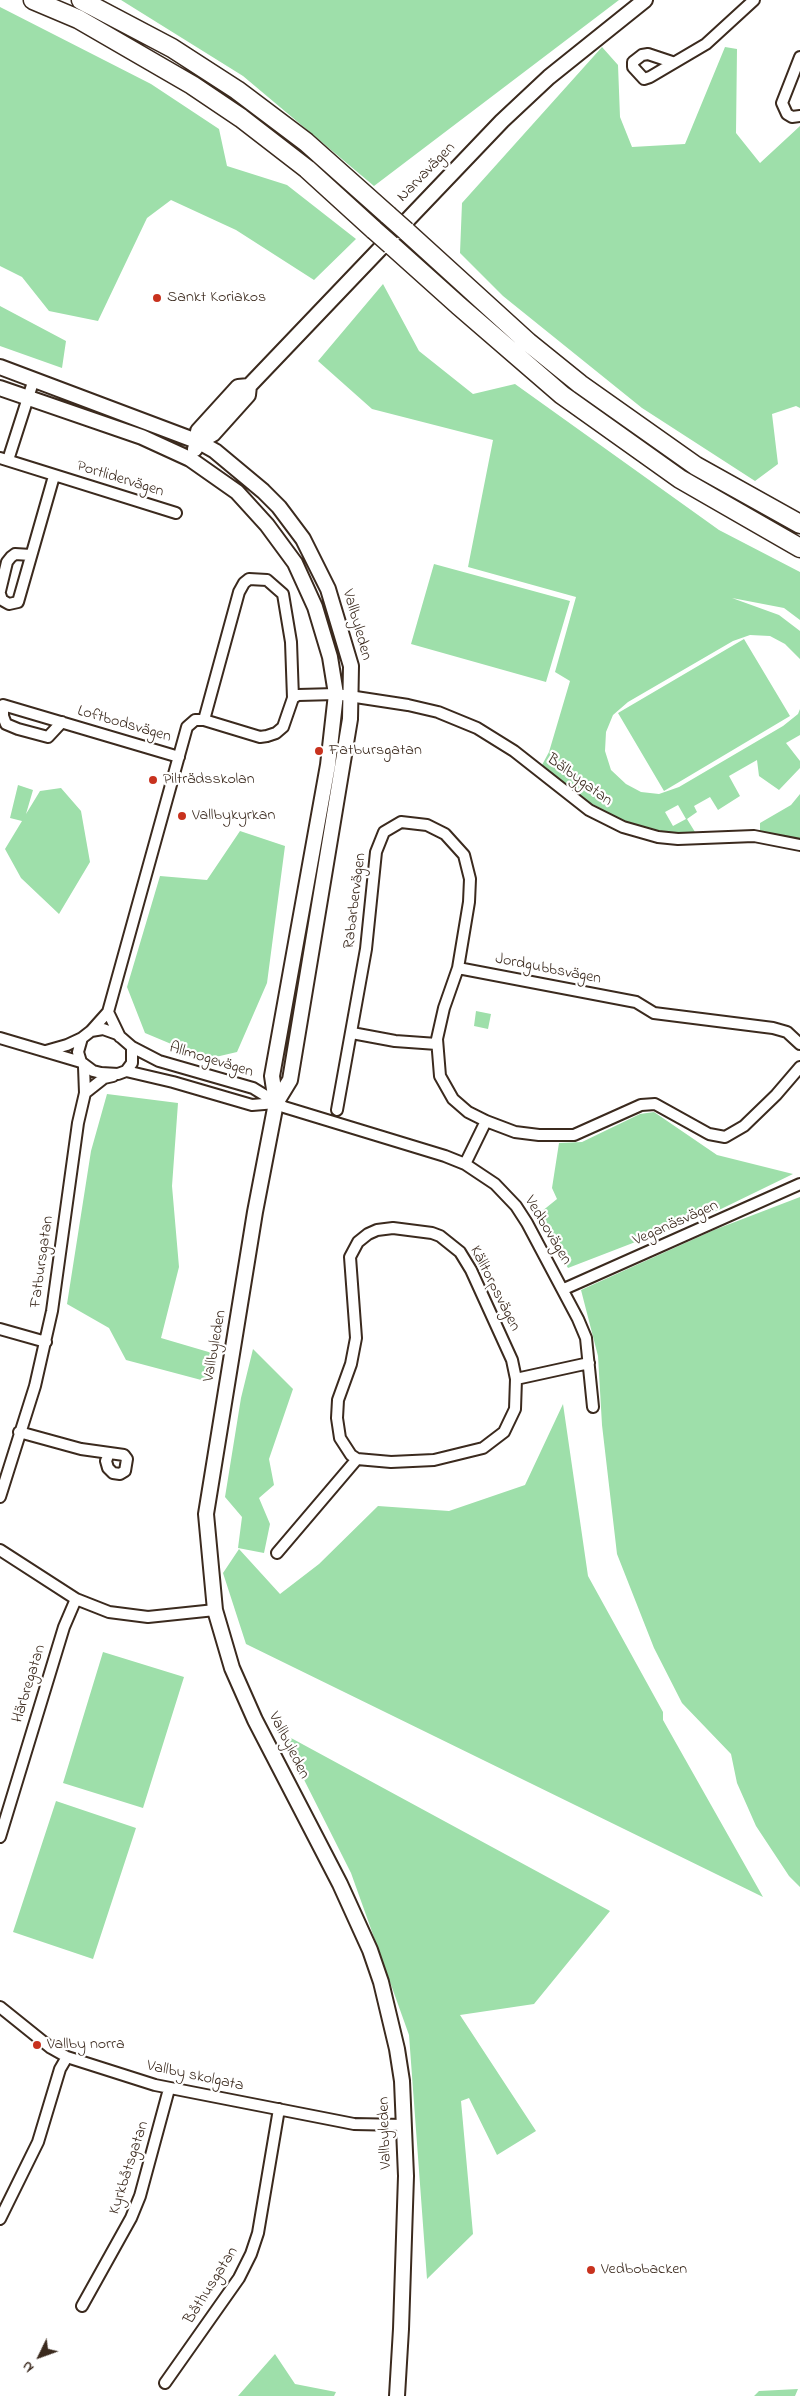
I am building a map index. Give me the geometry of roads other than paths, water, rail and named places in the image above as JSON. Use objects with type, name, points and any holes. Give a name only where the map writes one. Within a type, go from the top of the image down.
[{"type":"highway","points":[[33,0],[78,19],[154,61],[242,118],[307,170],[458,306],[562,395],[680,479],[800,548]]},
{"type":"highway","points":[[81,0],[172,48],[237,90],[306,142],[528,342],[580,384],[696,466],[800,524]]},
{"type":"main road","name":"Narvavägen","points":[[199,442],[210,437],[221,426],[248,395],[249,386],[502,121],[549,77],[645,0]]},
{"type":"main road","name":"Vallbyleden","points":[[0,367],[199,442],[224,458],[263,491],[303,539],[328,589],[351,666],[352,698],[345,758],[290,1080],[276,1103]]},
{"type":"main road","name":"Narvavägen","points":[[190,459],[199,442],[198,431],[238,387],[249,386]]},
{"type":"main road","name":"Vallbyleden","points":[[0,388],[142,438],[190,459],[237,492],[267,525],[295,563],[305,582],[322,629],[336,694],[315,846],[272,1076],[276,1103],[255,1212],[206,1514],[215,1610],[240,1689],[340,1884],[370,1950],[381,1982],[397,2049],[402,2081],[404,2125],[405,2236],[397,2396]]},
{"type":"main road","points":[[221,426],[218,441],[224,458]]},
{"type":"street","points":[[672,62],[706,44],[754,0]]},
{"type":"street","points":[[800,57],[782,102],[787,114],[792,117],[800,116]]},
{"type":"street","points":[[4,459],[34,379]]},
{"type":"street","name":"Portlidervägen","points":[[4,459],[176,513]]},
{"type":"street","name":"Portlidervägen","points":[[31,556],[15,554],[10,556],[7,562],[0,593],[2,600],[8,604],[18,602],[54,476]]},
{"type":"street","points":[[45,1051],[67,1045],[82,1038],[108,1012],[187,727],[195,720],[204,720],[260,736],[267,736],[276,734],[282,727],[293,698],[291,642],[283,594],[267,580],[249,580],[244,583],[239,592],[204,720]]},
{"type":"street","points":[[293,698],[298,695],[336,694],[352,698]]},
{"type":"street","name":"Bälbygatan","points":[[352,698],[380,700],[429,710],[477,728],[514,751],[589,810],[605,819],[640,833],[678,839],[754,836],[800,845]]},
{"type":"street","name":"Loftbodsvägen","points":[[62,722],[48,737],[18,730],[6,724],[3,716],[4,706],[16,708],[179,756]]},
{"type":"street","name":"Rabarbervägen","points":[[337,1110],[366,949],[376,852],[384,832],[401,822],[427,824],[445,834],[464,856],[470,879],[469,902],[458,968]]},
{"type":"street","points":[[458,968],[444,1008],[437,1044],[440,1076],[454,1099],[468,1112],[514,1132],[539,1135],[574,1135],[641,1104],[655,1104],[709,1134],[725,1137],[744,1126],[776,1095],[800,1067]]},
{"type":"street","name":"Jordgubbsvägen","points":[[458,968],[636,1002],[654,1013],[773,1028],[786,1032],[800,1044]]},
{"type":"street","points":[[108,1012],[120,1037]]},
{"type":"street","points":[[85,1093],[104,1078],[122,1073],[132,1063],[132,1047],[120,1037],[103,1029],[91,1030]]},
{"type":"street","points":[[352,1033],[395,1041],[437,1044]]},
{"type":"street","points":[[0,1038],[82,1064],[93,1072],[122,1073]]},
{"type":"street","points":[[82,1038],[78,1052],[82,1064]]},
{"type":"street","name":"Allmogevägen","points":[[132,1047],[164,1063],[252,1088],[276,1103]]},
{"type":"street","name":"Fatbursgatan","points":[[0,1497],[3,1474],[35,1386],[52,1311],[78,1123],[85,1093],[82,1064]]},
{"type":"street","name":"Allmogevägen","points":[[122,1073],[173,1082],[252,1106],[276,1103]]},
{"type":"street","name":"Vedbovägen","points":[[276,1103],[465,1164],[495,1184],[516,1206],[564,1289],[586,1338],[593,1408]]},
{"type":"street","points":[[465,1164],[486,1121]]},
{"type":"street","name":"Veganäsvägen","points":[[564,1289],[800,1184]]},
{"type":"street","name":"Källtorpsvägen","points":[[393,1228],[423,1230],[440,1236],[453,1245],[471,1270],[512,1360],[516,1380],[514,1409],[511,1420],[496,1439],[483,1448],[434,1460],[391,1462],[357,1459],[350,1455],[340,1438],[337,1408],[340,1392],[353,1358],[356,1338],[349,1264],[352,1252],[368,1234],[393,1228]]},
{"type":"street","points":[[0,1329],[46,1342]]},
{"type":"street","points":[[516,1380],[589,1363]]},
{"type":"street","points":[[19,1432],[81,1449],[109,1453]]},
{"type":"street","points":[[277,1553],[357,1459]]},
{"type":"street","points":[[0,1550],[76,1599],[109,1612],[129,1616],[168,1617],[215,1610]]},
{"type":"street","name":"Härbregatan","points":[[0,1837],[64,1627],[76,1599]]},
{"type":"street","points":[[0,2007],[51,2048],[67,2057],[60,2069],[38,2142],[0,2219]]},
{"type":"street","name":"Vallby skolgata","points":[[67,2057],[170,2089],[354,2124],[404,2125]]},
{"type":"street","name":"Kyrkbåtsgatan","points":[[82,2306],[131,2218],[140,2196],[170,2089]]},
{"type":"street","name":"Båthusgatan","points":[[165,2382],[239,2278],[251,2254],[260,2224],[278,2109]]},
{"type":"place","name":"Sankt Koriakos","points":[[157,298]]},
{"type":"place","name":"Fatbursgatan","points":[[319,751]]},
{"type":"place","name":"Pilträdsskolan","points":[[153,780]]},
{"type":"place","name":"Vallbykyrkan","points":[[182,816]]},
{"type":"place","name":"Vallby norra","points":[[37,2045]]},
{"type":"place","name":"Vedbobacken","points":[[591,2270]]}]
